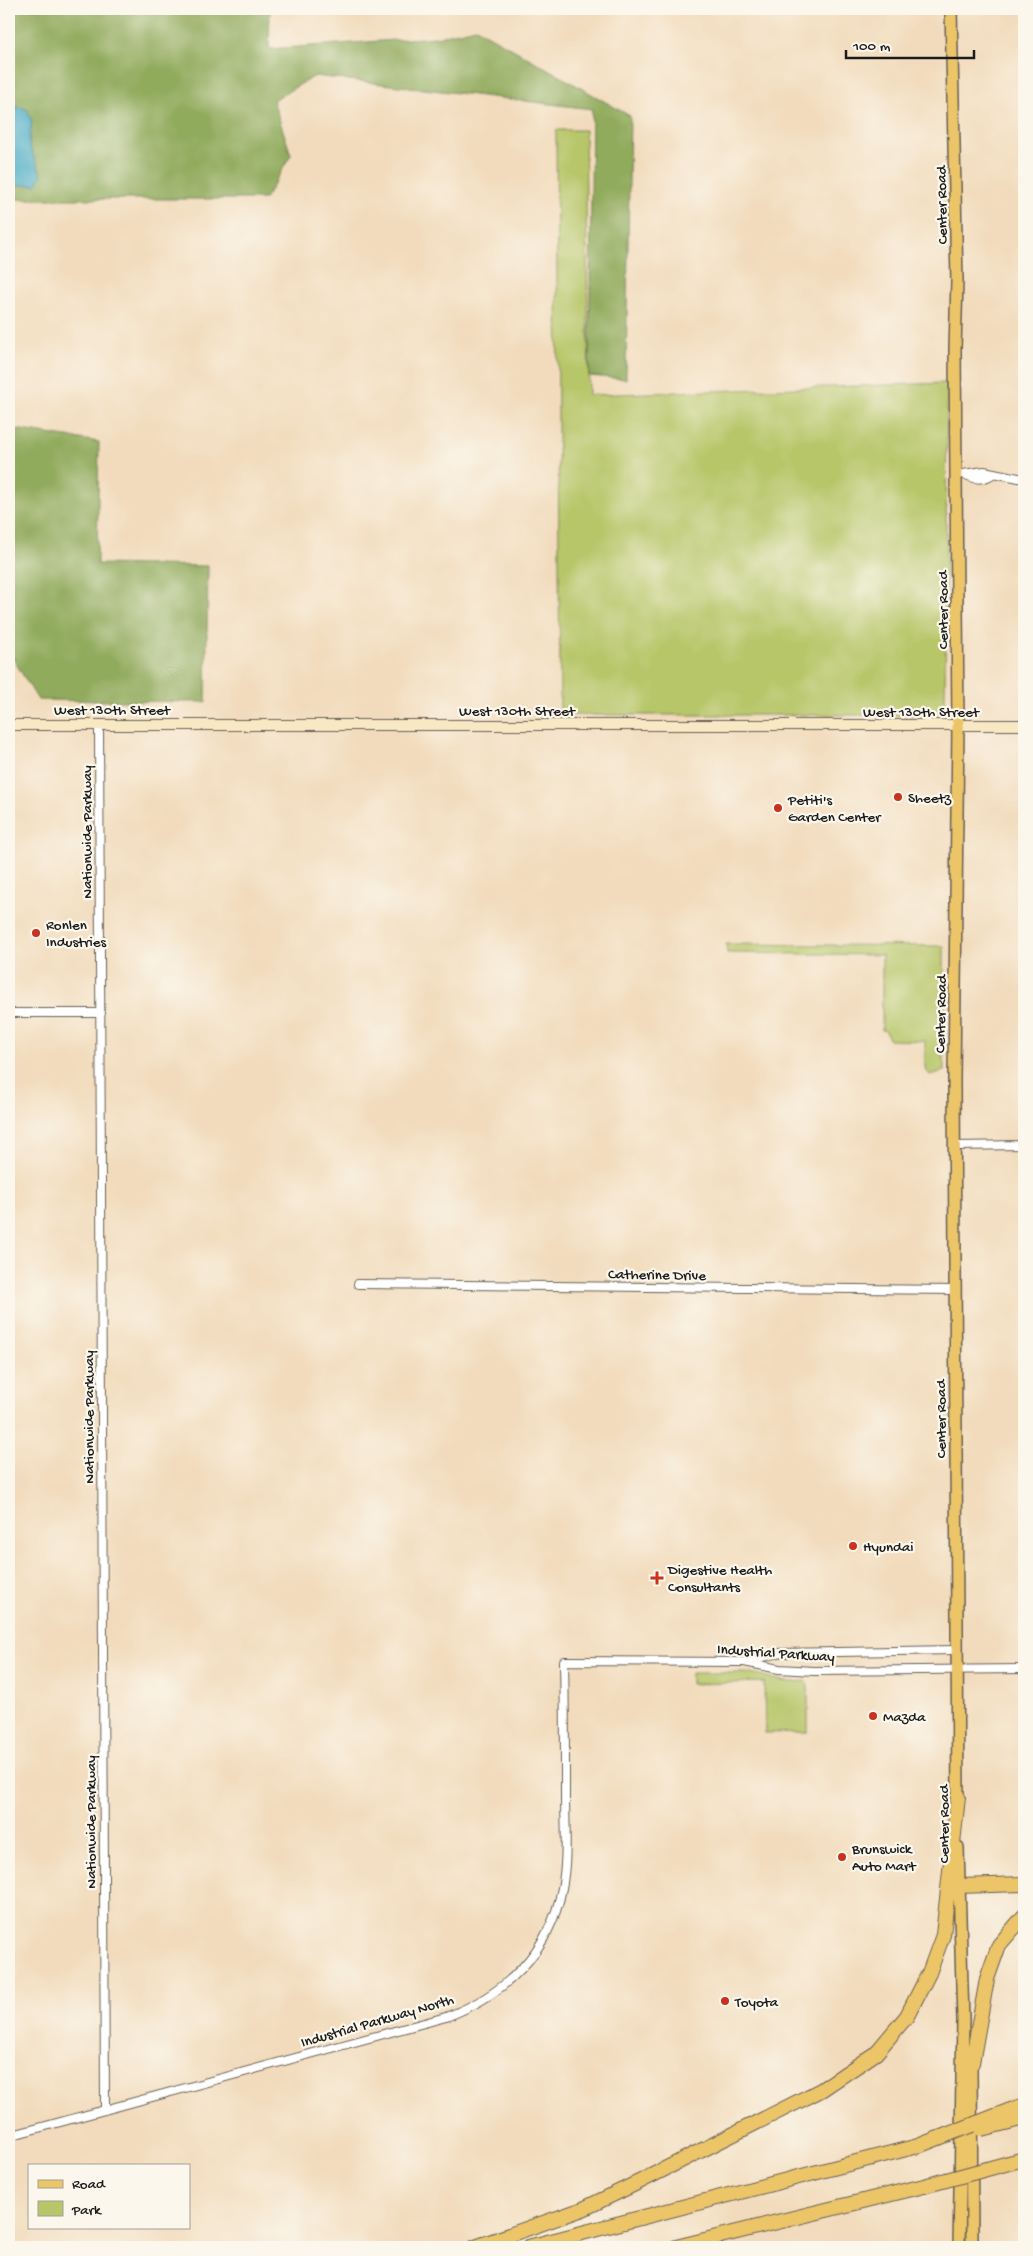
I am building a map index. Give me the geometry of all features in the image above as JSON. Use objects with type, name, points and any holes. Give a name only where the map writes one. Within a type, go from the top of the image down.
[{"type":"highway","points":[[475,2247],[584,2209],[822,2090],[876,2053],[908,2016],[929,1973],[943,1935],[958,1797]]},
{"type":"highway","points":[[958,1886],[1024,1884]]},
{"type":"highway","points":[[972,2064],[987,1979],[999,1945],[1024,1916]]},
{"type":"highway","points":[[528,2247],[918,2146],[1008,2117],[1024,2105]]},
{"type":"highway","points":[[1008,2117],[1024,2118]]},
{"type":"highway","points":[[676,2247],[924,2186],[1024,2159]]},
{"type":"main road","name":"Center Road","points":[[951,9],[961,475],[954,1146],[958,1886],[963,2020],[959,2247]]},
{"type":"main road","name":"West 130th Street","points":[[9,724],[1024,725]]},
{"type":"main road","name":"Center Road","points":[[963,2020],[972,2064],[972,2247]]},
{"type":"street","points":[[961,475],[974,479],[985,479],[993,474],[1024,479]]},
{"type":"street","name":"Nationwide Parkway","points":[[100,724],[105,2110]]},
{"type":"street","points":[[9,1013],[101,1013]]},
{"type":"street","points":[[954,1146],[1024,1146]]},
{"type":"street","name":"Catherine Drive","points":[[358,1284],[955,1290]]},
{"type":"street","points":[[744,1662],[780,1653],[956,1650]]},
{"type":"street","name":"Industrial Parkway North","points":[[9,2136],[446,2017],[481,2001],[510,1982],[543,1939],[553,1918],[562,1889],[565,1856],[564,1661]]},
{"type":"street","name":"Industrial Parkway","points":[[564,1661],[744,1662],[779,1669],[814,1671],[1024,1669]]},
{"type":"green space","points":[[9,9],[270,9],[269,49],[436,37],[476,28],[630,116],[626,379],[589,376],[592,109],[315,76],[273,100],[291,155],[265,199],[9,199]]},
{"type":"green space","points":[[556,130],[585,130],[589,395],[947,383],[945,705],[940,712],[930,715],[563,715],[560,707]]},
{"type":"green space","points":[[9,428],[99,442],[97,564],[208,566],[206,702],[38,700],[9,652]]},
{"type":"green space","points":[[726,944],[944,946],[944,1071],[930,1075],[925,1069],[925,1041],[889,1040],[886,1031],[882,1030],[882,955],[727,953]]},
{"type":"green space","points":[[691,1673],[751,1673],[787,1682],[806,1681],[808,1686],[808,1732],[765,1733],[764,1682],[691,1684]]},
{"type":"water","points":[[9,105],[27,109],[32,121],[29,145],[42,176],[36,185],[9,185]]},
{"type":"place","name":"Sheetz","points":[[898,797]]},
{"type":"place","name":"Petiti's Garden Center","points":[[778,808]]},
{"type":"place","name":"Ronlen Industries","points":[[36,933]]},
{"type":"place","name":"Hyundai","points":[[853,1546]]},
{"type":"place","name":"Digestive Health Consultants","points":[[657,1578]]},
{"type":"place","name":"Mazda","points":[[873,1716]]},
{"type":"place","name":"Brunswick Auto Mart","points":[[842,1857]]},
{"type":"place","name":"Toyota","points":[[725,2001]]}]
